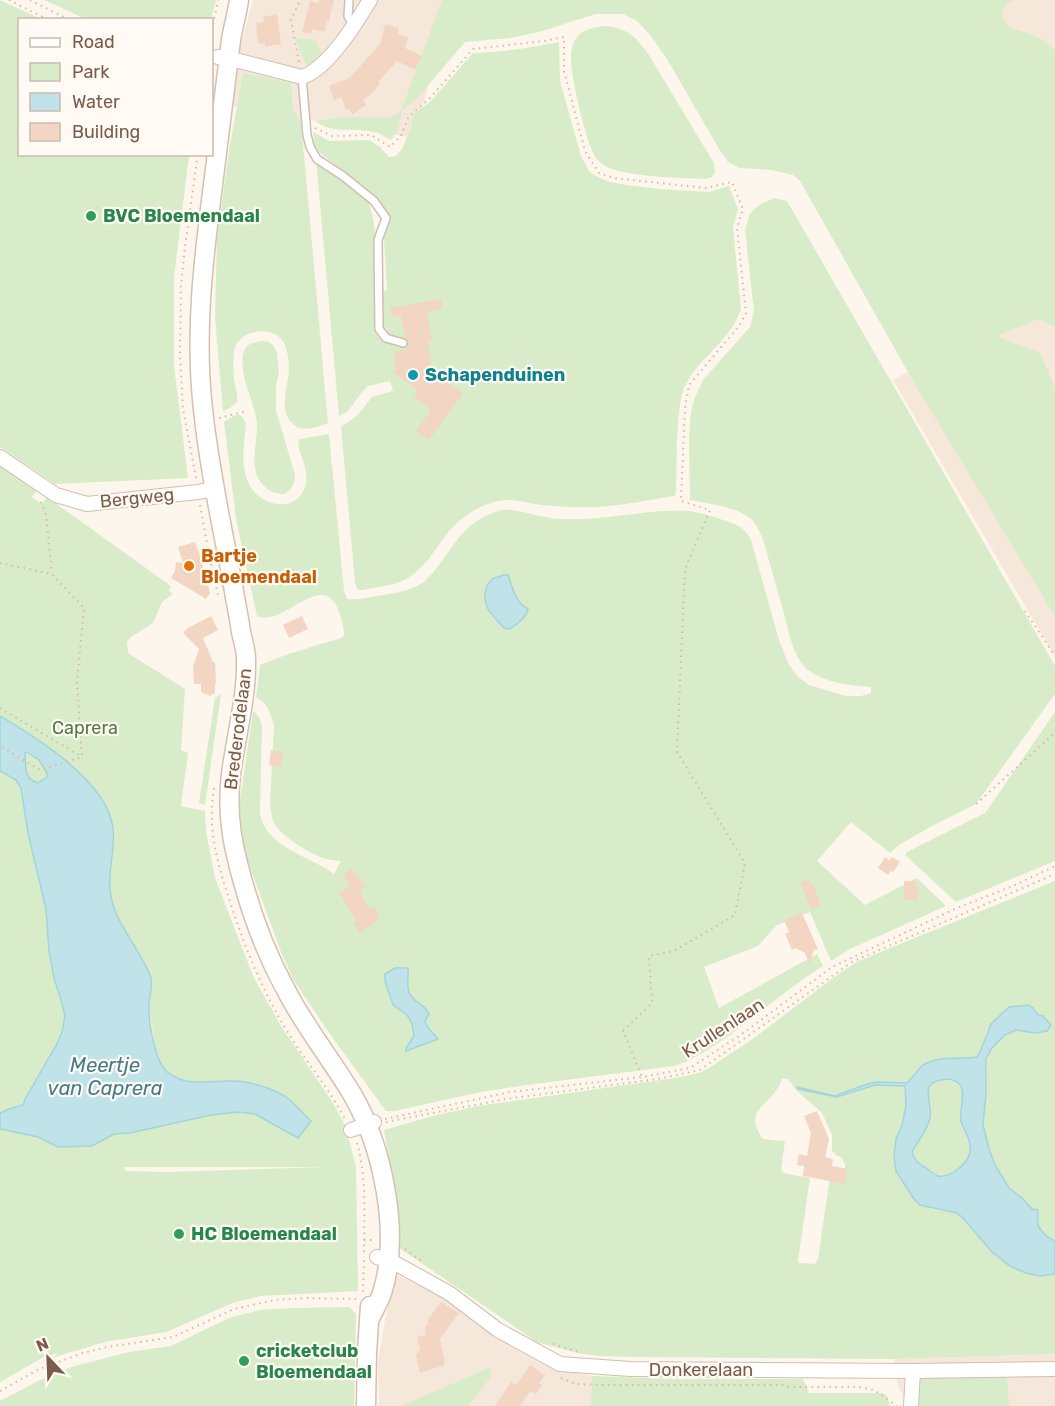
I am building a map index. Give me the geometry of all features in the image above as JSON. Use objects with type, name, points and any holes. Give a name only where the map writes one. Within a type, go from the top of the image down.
[{"type":"street","name":"Brederodelaan","points":[[230,0],[203,261],[199,332],[206,490],[227,602],[246,656],[238,697],[231,775],[224,813],[230,827],[238,867],[253,914],[271,959],[298,1011],[354,1096],[362,1126],[374,1140],[382,1167],[389,1220],[383,1258],[386,1276],[381,1297],[370,1318],[366,1406]]},
{"type":"street","name":"Brederodelaan","points":[[213,103],[239,0]]},
{"type":"street","points":[[223,57],[302,77],[324,62],[354,27],[370,0]]},
{"type":"street","name":"Brederodelaan","points":[[201,417],[189,339],[191,276],[206,156]]},
{"type":"street","name":"Bergweg","points":[[0,457],[57,495],[87,504],[206,490]]},
{"type":"street","name":"Donkerelaan","points":[[383,1258],[449,1293],[498,1330],[560,1364],[630,1370],[1055,1369]]},
{"type":"street","points":[[911,1406],[913,1371]]},
{"type":"lane","points":[[349,0],[348,16],[354,27]]},
{"type":"lane","points":[[302,77],[307,135],[310,147],[317,159],[374,201],[386,218],[378,240],[379,329],[386,338],[403,343]]},
{"type":"path","points":[[9,0],[45,18]]},
{"type":"path","points":[[30,0],[66,18]]},
{"type":"path","points":[[213,25],[218,0]]},
{"type":"path","points":[[300,0],[291,20],[302,77]]},
{"type":"path","points":[[306,124],[332,136],[371,135],[390,147],[401,136],[409,116],[430,98],[473,49],[564,37],[564,70],[567,82],[585,151],[598,173],[614,178],[706,188],[732,182],[743,209],[737,228],[746,313],[739,326],[689,386],[685,408],[681,501],[710,510],[684,569],[677,752],[745,863],[735,915],[674,951],[649,956],[652,1003],[623,1031],[642,1077]]},
{"type":"path","points":[[201,417],[247,411]]},
{"type":"path","points":[[206,490],[209,555],[227,602]]},
{"type":"path","points":[[40,500],[46,515],[52,574]]},
{"type":"path","points":[[0,563],[52,574],[84,608],[77,682],[82,757]]},
{"type":"path","points":[[1025,611],[1055,657]]},
{"type":"path","points":[[0,708],[82,757]]},
{"type":"path","points":[[976,804],[1055,733]]},
{"type":"path","points":[[0,746],[40,770],[82,757]]},
{"type":"path","name":"Brederodelaan","points":[[0,1391],[39,1369],[83,1353],[173,1337],[234,1309],[274,1300],[362,1299],[364,1183],[361,1160],[362,1126],[341,1111],[280,1019],[258,978],[237,923],[214,850],[212,826],[214,789]]},
{"type":"path","name":"Krullenlaan","points":[[362,1126],[393,1116],[510,1092],[642,1077],[690,1068],[742,1034],[832,967],[957,908],[1013,886],[1055,866]]},
{"type":"path","points":[[362,1126],[507,1100],[658,1079],[700,1070],[852,962],[1055,874]]},
{"type":"path","points":[[402,1247],[428,1266]]},
{"type":"path","points":[[549,1343],[579,1352]]},
{"type":"shaded area","points":[[253,0],[451,0],[414,138],[224,105]]},
{"type":"shaded area","points":[[1016,0],[1055,0],[1055,50],[1044,40],[1011,28],[1004,21],[1003,11],[1007,3]]},
{"type":"shaded area","points":[[1055,284],[1055,657],[893,380],[1035,298]]},
{"type":"shaded area","points":[[396,1275],[449,1298],[560,1369],[592,1376],[589,1406],[379,1406],[378,1363]]},
{"type":"shaded area","points":[[1055,1354],[1055,1406],[901,1406],[908,1403],[898,1387],[894,1359]]},
{"type":"green space","name":"BVC Bloemendaal","points":[[0,0],[39,18],[18,18],[18,156],[189,156],[174,277],[174,366],[188,478],[55,484],[0,447]]},
{"type":"green space","points":[[44,0],[216,0],[211,18],[84,18]]},
{"type":"green space","points":[[442,0],[1016,0],[1007,3],[1003,11],[1004,21],[1011,28],[1044,40],[1055,50],[1055,327],[1039,319],[996,336],[1040,353],[1055,388],[1055,616],[917,388],[800,181],[793,175],[772,170],[739,168],[728,162],[667,59],[637,21],[623,14],[596,14],[539,32],[510,38],[465,42],[420,95],[402,111],[398,130],[391,140],[366,131],[329,128],[315,121],[347,117],[390,118],[401,111]]},
{"type":"green space","points":[[606,26],[621,29],[631,35],[649,55],[714,163],[715,173],[712,177],[706,179],[668,177],[622,172],[596,159],[580,110],[571,53],[574,42],[580,34],[590,29]]},
{"type":"green space","points":[[295,38],[315,39],[324,58],[308,68]]},
{"type":"green space","points":[[559,42],[560,81],[581,156],[589,171],[609,182],[658,189],[709,192],[729,186],[738,209],[733,228],[741,309],[730,330],[692,374],[682,393],[678,419],[675,496],[587,507],[542,505],[513,500],[492,503],[474,510],[457,523],[424,564],[412,575],[394,584],[358,590],[355,583],[341,427],[357,416],[372,397],[393,391],[390,381],[368,386],[348,411],[339,416],[316,159],[363,195],[371,208],[380,292],[387,290],[384,239],[380,213],[371,192],[315,149],[313,132],[329,141],[369,140],[389,157],[393,157],[402,149],[411,128],[413,115],[430,102],[473,53]]},
{"type":"green space","points":[[243,73],[291,83],[293,107],[301,121],[328,423],[310,428],[297,427],[288,419],[285,406],[289,370],[286,349],[279,337],[264,331],[248,334],[236,344],[233,368],[237,402],[223,411],[215,317],[217,236]]},
{"type":"green space","points":[[774,198],[787,201],[1055,666],[1055,694],[976,804],[930,827],[899,845],[890,853],[851,822],[817,861],[865,905],[917,878],[946,906],[850,949],[831,961],[810,912],[777,925],[758,946],[704,967],[719,1008],[817,954],[823,966],[730,1035],[690,1060],[674,1066],[519,1086],[386,1111],[293,979],[244,851],[240,829],[240,800],[253,711],[259,717],[262,725],[260,813],[267,831],[283,846],[334,874],[341,861],[325,859],[304,849],[280,831],[274,823],[270,803],[274,725],[266,705],[256,698],[260,665],[341,638],[344,631],[337,607],[330,598],[321,595],[311,597],[278,615],[267,618],[257,616],[236,519],[224,422],[237,415],[244,419],[246,424],[245,474],[258,496],[274,504],[290,503],[303,492],[307,478],[298,442],[300,439],[329,434],[344,590],[347,599],[394,593],[411,589],[422,583],[434,572],[469,527],[478,520],[501,510],[553,519],[599,518],[665,511],[696,512],[736,525],[748,535],[779,640],[788,663],[798,677],[809,685],[846,696],[871,693],[871,687],[819,677],[801,662],[792,642],[765,544],[751,519],[730,508],[690,500],[691,411],[703,380],[750,327],[754,311],[745,230],[749,216],[763,203]],"holes":[[[513,591],[521,605],[517,624],[510,629],[504,628],[499,623]]]},
{"type":"green space","points":[[263,341],[273,345],[277,353],[279,371],[276,386],[276,410],[295,475],[293,486],[285,494],[269,490],[256,472],[254,456],[256,415],[242,360],[247,346]]},
{"type":"green space","name":"Caprera","points":[[0,463],[38,489],[32,497],[42,504],[47,497],[171,586],[169,591],[173,594],[162,602],[153,623],[127,642],[128,653],[185,689],[181,750],[188,753],[181,806],[205,811],[206,832],[215,878],[254,978],[281,1026],[333,1103],[345,1125],[356,1167],[358,1291],[261,1296],[235,1302],[166,1332],[105,1342],[51,1359],[58,1353],[44,1357],[0,1382],[0,1129],[38,1137],[58,1147],[92,1146],[114,1134],[130,1133],[228,1113],[255,1114],[298,1138],[310,1121],[291,1100],[261,1087],[243,1082],[192,1082],[177,1078],[163,1067],[155,1045],[149,1009],[151,978],[114,909],[108,890],[114,829],[88,813],[92,830],[88,835],[83,835],[77,813],[53,819],[51,823],[41,813],[28,833],[46,909],[49,951],[54,978],[65,1016],[57,1044],[23,1105],[0,1113]],"holes":[[[124,1167],[324,1167],[166,1172],[125,1171]]]},
{"type":"green space","points":[[221,694],[205,805],[199,803],[215,698]]},
{"type":"green space","points":[[1055,712],[1055,861],[956,902],[905,855],[985,813]]},
{"type":"green space","points":[[1055,881],[1055,1241],[1045,1235],[1038,1226],[1039,1213],[1009,1188],[995,1165],[983,1125],[986,1058],[1005,1035],[1016,1030],[1036,1033],[1038,1015],[1033,1008],[987,1030],[977,1057],[956,1058],[914,1073],[907,1083],[878,1082],[835,1096],[798,1087],[798,1089],[837,1097],[875,1085],[905,1086],[906,1106],[896,1139],[896,1171],[914,1199],[932,1209],[957,1213],[992,1252],[1040,1276],[1055,1274],[1055,1354],[894,1359],[632,1357],[577,1353],[537,1342],[395,1245],[390,1166],[384,1130],[478,1106],[699,1073],[754,1038],[855,963]],"holes":[[[782,1078],[788,1079],[796,1090],[822,1113],[832,1135],[832,1152],[841,1157],[845,1164],[845,1170],[830,1176],[818,1259],[815,1264],[798,1261],[810,1178],[783,1173],[781,1170],[785,1141],[763,1139],[755,1120],[757,1113],[773,1095]]]},
{"type":"green space","points":[[947,1079],[960,1084],[962,1089],[961,1115],[969,1140],[970,1152],[969,1157],[958,1170],[948,1175],[938,1176],[919,1163],[912,1152],[929,1123],[929,1088],[937,1081]]},
{"type":"green space","name":"cricketclub Bloemendaal","points":[[349,1307],[356,1314],[354,1406],[0,1406],[0,1401],[71,1367],[129,1352],[171,1346],[229,1318],[260,1310]]},
{"type":"green space","points":[[491,1367],[491,1377],[468,1406],[401,1406]]},
{"type":"green space","points":[[1007,1374],[1009,1406],[916,1406],[917,1379]]},
{"type":"green space","points":[[592,1376],[675,1379],[803,1379],[809,1393],[883,1393],[888,1397],[890,1406],[589,1406]]},
{"type":"water","points":[[508,575],[517,599],[528,609],[523,618],[510,629],[504,628],[494,617],[485,601],[488,584],[494,578]]},
{"type":"water","name":"Meertje van Caprera","points":[[0,716],[68,763],[98,794],[108,811],[113,828],[110,874],[112,901],[121,923],[151,978],[150,1023],[160,1062],[171,1075],[180,1079],[201,1082],[245,1082],[281,1094],[311,1121],[298,1138],[255,1114],[239,1112],[211,1115],[130,1133],[114,1134],[92,1146],[58,1147],[38,1137],[0,1129],[0,1113],[23,1105],[57,1044],[65,1016],[54,978],[49,951],[46,909],[28,833],[21,788],[16,780],[0,771]],"holes":[[[25,753],[39,760],[47,777],[38,783],[28,775]]]},
{"type":"water","points":[[395,968],[408,968],[410,994],[429,1014],[425,1021],[438,1039],[406,1051],[414,1036],[412,1024],[407,1015],[393,1005],[385,981],[385,974]]},
{"type":"water","points":[[1029,1005],[1051,1025],[1047,1031],[1036,1033],[1016,1030],[1005,1035],[992,1048],[986,1058],[983,1125],[995,1165],[1009,1188],[1032,1209],[1038,1210],[1038,1226],[1045,1235],[1055,1241],[1055,1274],[1040,1276],[1010,1266],[992,1252],[957,1213],[920,1205],[914,1199],[896,1171],[894,1156],[896,1139],[906,1106],[905,1086],[875,1085],[837,1097],[797,1087],[835,1096],[878,1082],[907,1083],[923,1065],[936,1060],[977,1057],[991,1024],[1009,1007]],"holes":[[[947,1079],[955,1081],[962,1089],[961,1121],[969,1140],[970,1152],[969,1157],[958,1169],[948,1175],[938,1176],[919,1163],[912,1152],[929,1123],[929,1088],[937,1081]]]},
{"type":"building","points":[[319,0],[334,0],[325,32],[312,29],[311,34],[302,32],[310,1],[318,3]]},
{"type":"building","points":[[277,14],[281,44],[265,47],[265,43],[259,44],[256,23],[264,22],[263,17]]},
{"type":"building","points":[[385,24],[399,28],[398,34],[408,37],[405,48],[422,56],[415,70],[397,61],[378,82],[380,84],[363,100],[366,105],[352,115],[350,109],[346,110],[341,97],[334,100],[329,86],[349,78],[364,62],[380,44]]},
{"type":"building","name":"Schapenduinen","points":[[441,299],[443,309],[427,312],[432,341],[428,341],[433,377],[436,374],[463,394],[429,440],[416,431],[431,410],[414,397],[418,390],[393,372],[396,368],[394,355],[397,351],[407,349],[409,342],[405,338],[401,315],[392,317],[390,308]]},
{"type":"building","name":"Bartje Bloemendaal","points":[[195,542],[210,593],[206,599],[171,578],[176,562],[183,563],[178,547]]},
{"type":"building","points":[[211,616],[218,630],[203,638],[215,662],[215,693],[210,696],[201,692],[201,684],[194,684],[193,666],[199,649],[183,633]]},
{"type":"building","points":[[302,616],[308,629],[289,638],[283,625]]},
{"type":"building","points":[[271,750],[283,752],[281,767],[269,765]]},
{"type":"building","points":[[885,857],[889,860],[892,857],[900,862],[888,875],[878,868]]},
{"type":"building","points":[[352,869],[365,887],[359,891],[369,908],[374,907],[380,916],[376,918],[378,921],[359,933],[353,923],[357,921],[339,893],[350,886],[343,874]]},
{"type":"building","points":[[809,879],[821,905],[811,909],[800,883]]},
{"type":"building","points":[[904,881],[916,881],[916,886],[919,888],[918,900],[904,900]]},
{"type":"building","points":[[802,913],[818,949],[814,950],[809,964],[805,953],[795,948],[792,950],[785,934],[789,932],[784,920]]},
{"type":"building","points":[[817,1111],[829,1139],[825,1157],[833,1159],[832,1166],[847,1169],[845,1184],[803,1176],[804,1166],[797,1165],[799,1154],[807,1156],[811,1133],[804,1116]]},
{"type":"building","points":[[441,1302],[459,1313],[440,1339],[445,1365],[420,1373],[416,1355],[420,1349],[417,1337],[426,1335],[425,1327],[429,1322],[427,1321]]},
{"type":"building","points":[[530,1365],[545,1375],[539,1383],[542,1385],[536,1394],[530,1391],[520,1406],[495,1406],[511,1382],[516,1385]]},
{"type":"place","name":"BVC Bloemendaal","points":[[91,216]]},
{"type":"place","name":"Schapenduinen","points":[[413,375]]},
{"type":"place","name":"Bartje Bloemendaal","points":[[189,566]]},
{"type":"place","name":"HC Bloemendaal","points":[[179,1234]]},
{"type":"place","name":"cricketclub Bloemendaal","points":[[244,1361]]}]
